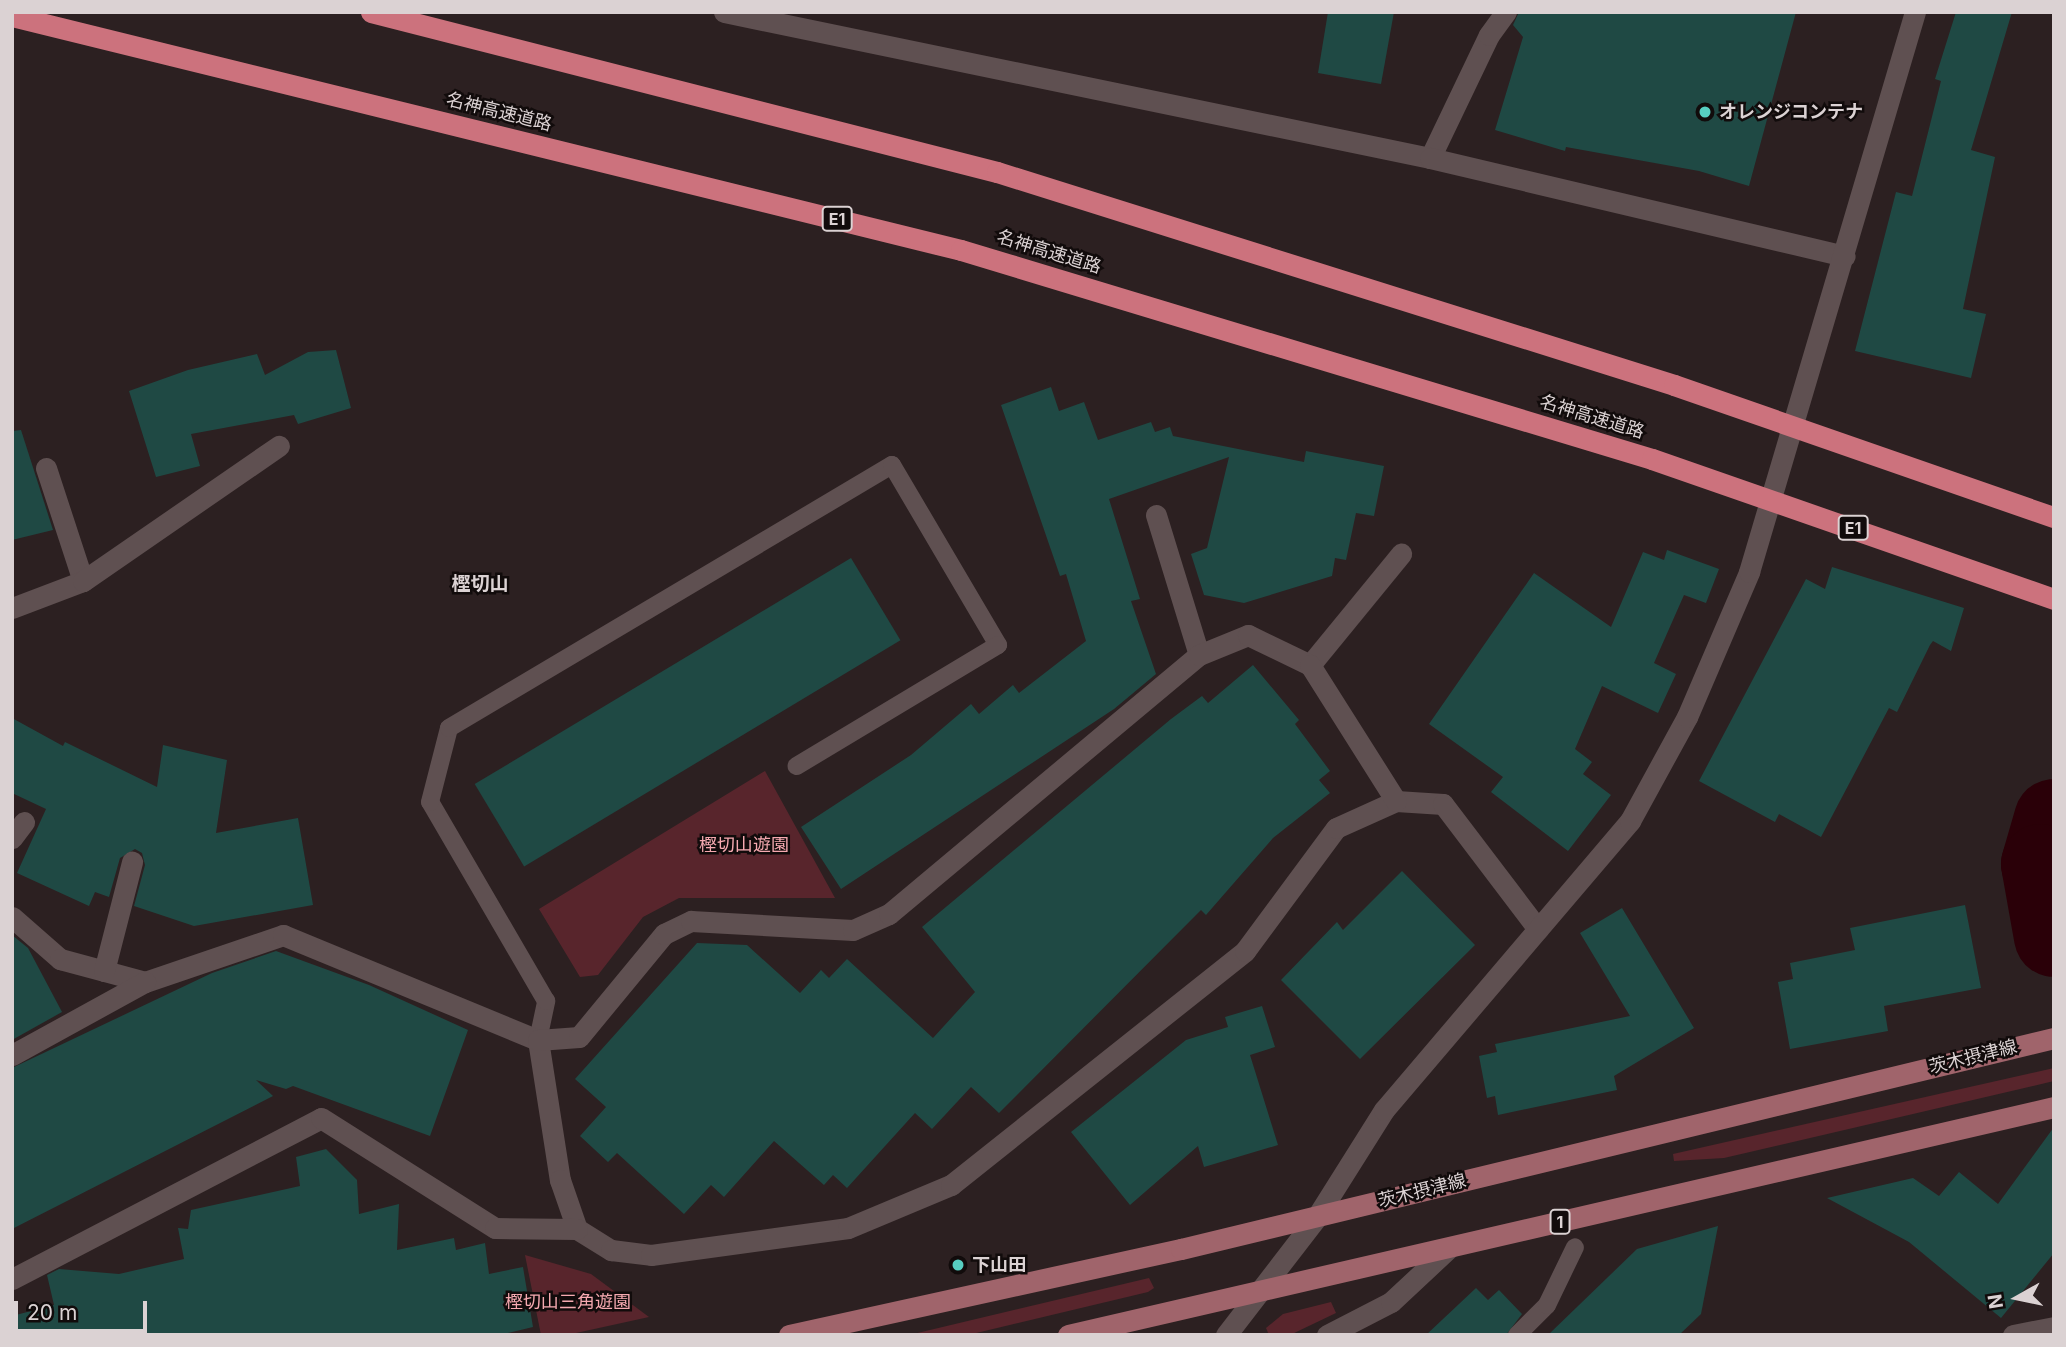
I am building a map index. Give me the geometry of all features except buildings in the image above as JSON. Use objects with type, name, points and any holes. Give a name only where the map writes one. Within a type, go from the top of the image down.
[{"type":"highway","points":[[371,12],[998,172],[1674,385],[2054,517]]},
{"type":"highway","name":"名神高速道路","points":[[12,16],[961,250],[1652,459],[2054,598]]},
{"type":"main road","name":"茨木摂津線","points":[[789,1335],[1316,1217],[2054,1038]]},
{"type":"main road","name":"1","points":[[1068,1335],[2052,1108]]},
{"type":"street","points":[[724,12],[1430,158],[1845,256]]},
{"type":"street","points":[[1430,158],[1489,35],[1506,12]]},
{"type":"street","points":[[1226,1335],[1316,1217],[1384,1110],[1630,821],[1687,717],[1749,572],[1845,256],[1915,12]]},
{"type":"street","points":[[12,608],[83,581],[279,446]]},
{"type":"street","points":[[46,468],[83,581]]},
{"type":"street","points":[[1156,515],[1199,655]]},
{"type":"street","points":[[1310,665],[1401,554]]},
{"type":"street","points":[[12,1055],[145,982],[283,935],[538,1040],[579,1037],[664,934],[691,921],[853,930],[889,914],[1199,655],[1248,635],[1310,665],[1396,801]]},
{"type":"street","points":[[12,1279],[321,1118],[495,1228],[577,1229],[611,1250],[651,1255],[848,1228],[951,1185],[1245,951],[1336,828],[1396,801],[1443,804],[1538,929]]},
{"type":"street","points":[[104,971],[132,863]]},
{"type":"street","points":[[12,917],[60,959],[145,982]]},
{"type":"street","points":[[538,1040],[560,1180],[577,1229]]},
{"type":"street","points":[[1327,1335],[1391,1302],[1449,1248]]},
{"type":"street","points":[[2013,1335],[2054,1327]]},
{"type":"lane","points":[[538,1040],[546,1001],[430,802],[449,728],[891,465],[998,645],[797,766]]},
{"type":"lane","points":[[1517,1335],[1547,1305],[1575,1247]]},
{"type":"green space","name":"樫切山遊園","points":[[765,771],[835,898],[679,898],[643,917],[598,975],[580,977],[539,909]]},
{"type":"green space","points":[[2054,1068],[2054,1081],[1724,1158],[1674,1161],[1673,1154]]},
{"type":"green space","name":"樫切山三角遊園","points":[[525,1255],[591,1274],[649,1317],[567,1335],[541,1335]]},
{"type":"green space","points":[[1149,1278],[1154,1288],[1148,1292],[968,1335],[909,1335]]},
{"type":"green space","points":[[1331,1302],[1336,1313],[1290,1335],[1269,1335],[1266,1328],[1283,1314]]},
{"type":"waterway","points":[[2054,819],[2041,864],[2054,937]]},
{"type":"place","name":"オレンジコンテナ","points":[[1705,112]]},
{"type":"place","name":"下山田","points":[[958,1265]]},
{"type":"district","name":"樫切山","points":[[480,584]]}]
